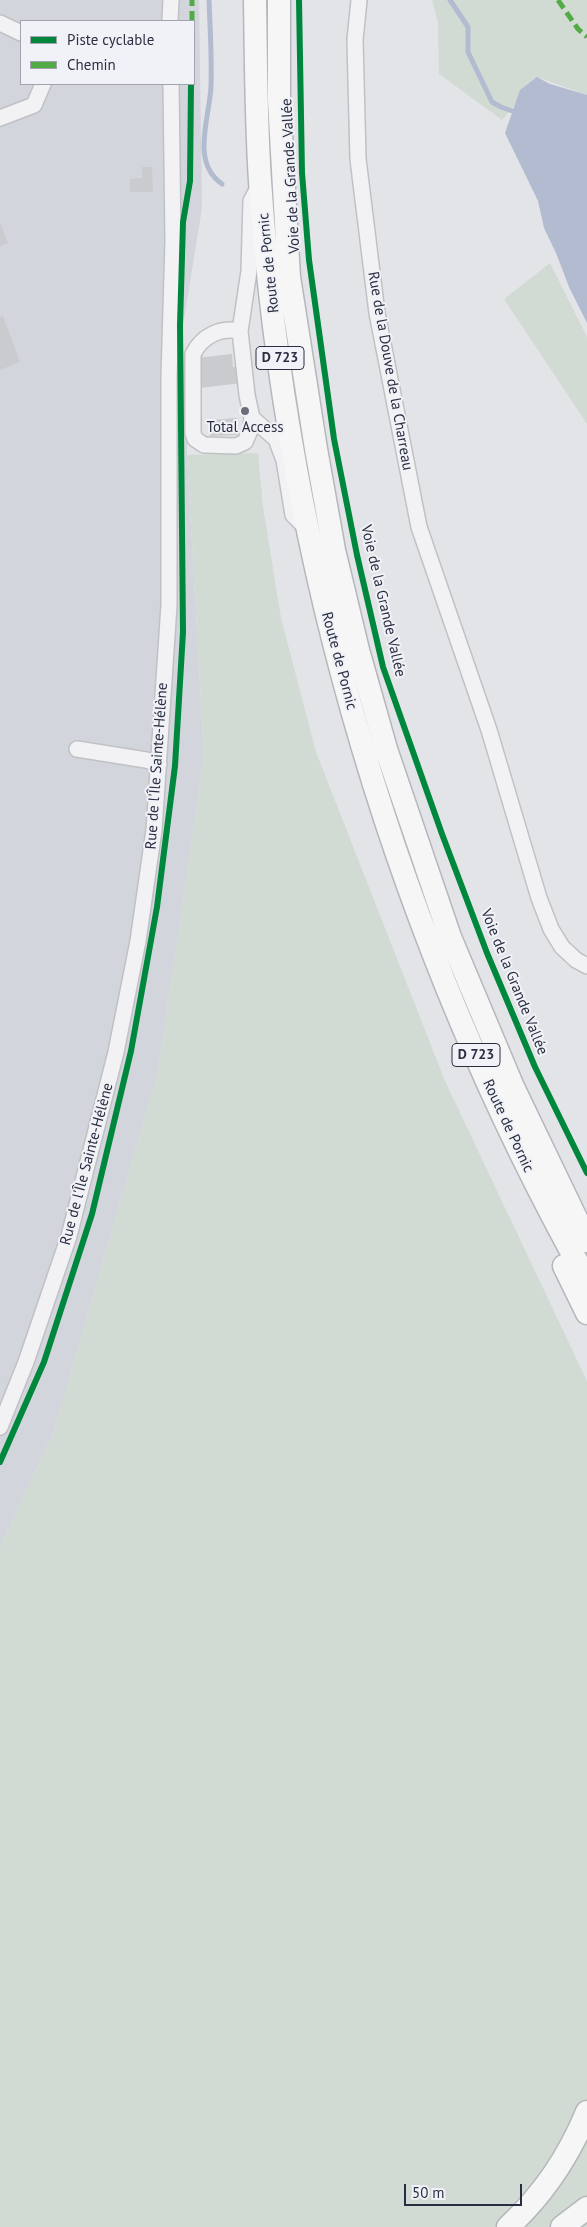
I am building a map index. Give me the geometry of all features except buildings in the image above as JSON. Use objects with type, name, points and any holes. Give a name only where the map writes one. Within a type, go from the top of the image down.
[{"type":"highway","name":"Route de Pornic","points":[[256,0],[256,84],[260,183],[281,367],[309,532],[337,657],[374,785],[402,872],[457,1012],[501,1112],[561,1234],[587,1280]]},
{"type":"highway","name":"Route de Pornic","points":[[279,0],[279,99],[289,277],[334,550],[358,650],[386,750],[450,936],[514,1087],[587,1241]]},
{"type":"highway","points":[[514,1087],[536,1106],[570,1177],[587,1206]]},
{"type":"highway","points":[[561,1234],[559,1257],[587,1313]]},
{"type":"highway","points":[[508,2227],[524,2212],[558,2170],[587,2112]]},
{"type":"highway","points":[[562,2227],[587,2208]]},
{"type":"street","points":[[170,0],[170,20]]},
{"type":"street","name":"Rue de la Douve de la Charreau","points":[[359,0],[355,40],[358,159],[377,313],[419,527],[489,730],[539,898],[551,929],[562,947],[576,960],[587,966]]},
{"type":"street","points":[[0,24],[20,33]]},
{"type":"street","points":[[0,118],[34,105],[43,85]]},
{"type":"street","name":"Rue de l'Île Sainte-Hélène","points":[[0,1427],[26,1362],[69,1236],[116,1052],[138,941],[154,830],[169,606],[169,378],[173,241],[171,85]]},
{"type":"street","points":[[240,331],[232,329],[213,333],[198,345],[193,354],[195,439],[204,445],[236,446],[245,442],[248,437],[252,418],[247,395],[240,331],[251,251],[251,201],[260,183]]},
{"type":"street","points":[[252,418],[276,439],[284,460],[293,515],[309,532]]},
{"type":"street","points":[[77,749],[146,760],[158,764]]},
{"type":"shaded area","points":[[0,0],[199,0],[202,208],[182,332],[187,397],[187,455],[204,756],[158,1071],[54,1431],[0,1547]]},
{"type":"shaded area","points":[[432,0],[587,0],[587,95],[540,78],[502,120],[439,74],[438,22]]},
{"type":"shaded area","points":[[550,263],[587,337],[587,424],[504,299]]},
{"type":"shaded area","points":[[258,453],[263,507],[281,618],[316,752],[445,1081],[587,1381],[587,2227],[0,2227],[0,1547],[54,1431],[158,1071],[204,756],[187,455]]},
{"type":"water","points":[[537,77],[550,84],[587,95],[587,323],[569,287],[544,228],[538,201],[505,133],[520,90]]},
{"type":"waterway","points":[[209,0],[211,86],[204,151],[212,175],[222,184]]},
{"type":"waterway","points":[[450,0],[468,27],[468,52],[492,102],[518,113]]},
{"type":"marked path","points":[[192,0],[192,20]]},
{"type":"marked path","points":[[558,0],[578,29],[587,37]]},
{"type":"cycle path","name":"Voie de la Grande Vallée","points":[[299,0],[302,173],[309,260],[334,439],[357,555],[383,667],[442,834],[487,953],[535,1067],[587,1173]]},
{"type":"cycle path","points":[[0,1462],[44,1362],[92,1214],[131,1051],[157,907],[175,766],[183,632],[180,325],[183,222],[190,181],[191,85]]},
{"type":"place","name":"Total Access","points":[[245,411]]}]
